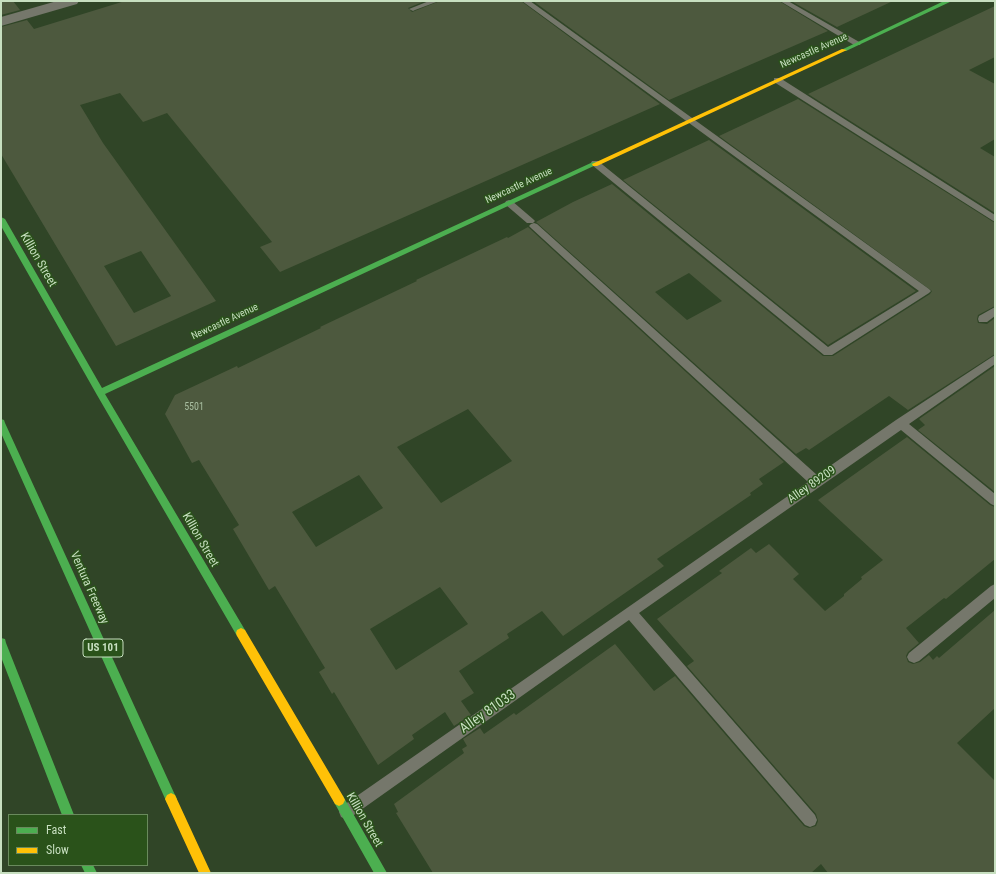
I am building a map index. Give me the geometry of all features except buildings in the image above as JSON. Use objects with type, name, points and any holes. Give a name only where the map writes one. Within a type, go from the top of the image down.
[{"type":"main road","name":"Newcastle Avenue","points":[[100,393],[949,1]]},
{"type":"main road","name":"Killion Street","points":[[1,219],[100,393],[381,873]]},
{"type":"main road","name":"Ventura Freeway","points":[[1,423],[205,873]]},
{"type":"main road","points":[[1,643],[68,814]]},
{"type":"street","points":[[1,22],[72,1]]},
{"type":"lane","points":[[413,9],[436,1]]},
{"type":"lane","points":[[525,1],[926,291],[828,352],[596,163]]},
{"type":"lane","points":[[783,1],[857,43]]},
{"type":"lane","points":[[777,80],[995,219]]},
{"type":"lane","points":[[509,203],[816,482]]},
{"type":"lane","points":[[983,320],[995,312]]},
{"type":"lane","name":"Alley 89209","points":[[630,612],[900,423],[995,359]]},
{"type":"lane","points":[[900,423],[995,502]]},
{"type":"lane","points":[[914,657],[995,590]]},
{"type":"lane","points":[[630,612],[810,820]]},
{"type":"lane","name":"Alley 81033","points":[[346,813],[630,612]]},
{"type":"traffic: fast","points":[[844,50],[949,1]]},
{"type":"traffic: fast","points":[[100,393],[595,164]]},
{"type":"traffic: fast","points":[[1,219],[100,393],[241,633]]},
{"type":"traffic: fast","points":[[1,423],[171,799]]},
{"type":"traffic: fast","points":[[1,643],[68,814]]},
{"type":"traffic: fast","points":[[339,800],[381,873]]},
{"type":"traffic: fast","points":[[88,866],[91,873]]},
{"type":"traffic: slow","points":[[595,164],[844,50]]},
{"type":"traffic: slow","points":[[241,633],[339,800]]},
{"type":"traffic: slow","points":[[171,799],[205,873]]}]
